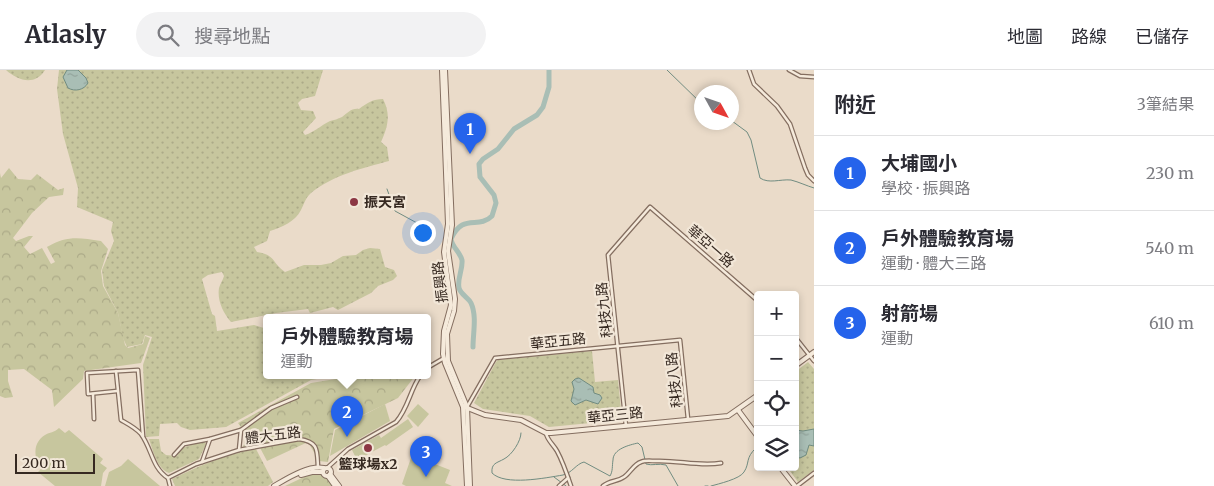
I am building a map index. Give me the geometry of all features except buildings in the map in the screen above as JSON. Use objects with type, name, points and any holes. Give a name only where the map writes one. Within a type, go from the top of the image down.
[{"type":"street","name":"振興路","points":[[444,70],[448,228],[444,252],[451,305],[444,331],[446,358],[465,407],[468,486]]},
{"type":"street","points":[[749,70],[754,84],[777,106],[790,124],[805,168],[808,175],[814,181]]},
{"type":"street","points":[[789,70],[800,76],[814,77]]},
{"type":"street","name":"華亞一路","points":[[650,207],[754,298]]},
{"type":"street","name":"科技九路","points":[[626,426],[608,255],[650,207]]},
{"type":"street","name":"華亞五路","points":[[465,407],[495,358],[680,340]]},
{"type":"street","name":"科技八路","points":[[680,340],[688,419]]},
{"type":"street","points":[[799,342],[814,361]]},
{"type":"street","points":[[799,363],[814,352]]},
{"type":"street","points":[[431,366],[446,358]]},
{"type":"street","points":[[118,392],[88,394],[87,373],[138,370],[143,436],[157,468],[168,478],[170,486]]},
{"type":"street","points":[[116,371],[121,420],[143,436]]},
{"type":"street","points":[[279,486],[303,474],[325,469],[348,449],[396,422],[401,417],[413,386],[418,379]]},
{"type":"street","points":[[93,394],[94,418]]},
{"type":"street","name":"體大五路","points":[[174,455],[184,444],[241,430],[271,408],[297,397]]},
{"type":"street","points":[[754,398],[738,410],[754,432]]},
{"type":"street","points":[[465,407],[485,415],[521,420],[546,433],[567,472],[572,486]]},
{"type":"street","name":"華亞三路","points":[[546,433],[728,416],[738,410]]},
{"type":"street","name":"體大五路","points":[[239,450],[241,430]]},
{"type":"street","points":[[202,462],[210,439]]},
{"type":"street","name":"體大五路","points":[[168,478],[202,462],[239,450],[298,439],[308,440],[314,444],[317,450],[318,468]]},
{"type":"street","points":[[603,486],[611,480],[618,480],[626,476],[642,461],[671,461],[703,465],[721,463]]},
{"type":"street","points":[[274,486],[304,471],[318,468],[330,470],[329,475],[335,486]]},
{"type":"street","points":[[325,469],[324,474],[329,475],[339,486]]},
{"type":"street","points":[[783,471],[796,486],[814,473]]},
{"type":"street","points":[[558,486],[568,477]]},
{"type":"green space","points":[[6,70],[45,70],[36,78],[26,80],[16,77]]},
{"type":"green space","points":[[59,70],[323,70],[315,96],[302,99],[298,103],[301,110],[313,111],[316,118],[303,132],[305,135],[352,110],[359,109],[367,103],[383,99],[388,121],[381,142],[387,147],[389,161],[348,173],[329,181],[308,196],[301,210],[292,221],[270,231],[267,241],[254,247],[257,252],[271,257],[285,272],[304,265],[331,263],[343,256],[356,255],[370,248],[380,249],[385,267],[394,270],[397,276],[393,280],[378,286],[371,293],[338,310],[333,307],[310,313],[308,309],[263,314],[263,316],[231,322],[225,315],[219,297],[219,288],[224,276],[222,272],[208,275],[202,279],[212,314],[215,316],[217,331],[254,325],[263,328],[263,379],[317,379],[311,380],[226,427],[190,430],[181,427],[177,423],[160,424],[159,436],[146,437],[143,365],[152,337],[145,335],[142,344],[127,347],[123,338],[118,313],[104,286],[102,270],[114,241],[111,231],[113,222],[77,207],[78,188],[63,134],[57,89]]},
{"type":"green space","points":[[9,168],[18,179],[31,180],[37,174],[58,190],[64,188],[63,195],[49,197],[32,213],[13,238],[16,241],[33,236],[24,247],[30,254],[42,248],[51,264],[55,262],[47,247],[54,243],[74,238],[101,241],[108,249],[101,271],[103,286],[118,313],[125,345],[128,348],[143,344],[145,336],[150,338],[141,363],[84,371],[83,379],[54,407],[52,390],[24,369],[8,370],[8,381],[13,397],[5,398],[0,396],[0,173],[1,178]]},
{"type":"green space","points":[[592,351],[595,382],[618,380],[622,420],[549,427],[530,416],[483,409],[474,403],[498,360]]},
{"type":"green space","points":[[808,362],[814,369],[814,470],[798,482],[790,471],[799,471],[799,369]]},
{"type":"green space","points":[[336,379],[413,379],[398,398],[334,429],[328,462],[319,461],[308,442],[267,461],[258,444],[243,447],[245,434],[238,423],[311,383]]},
{"type":"green space","points":[[385,404],[390,421],[330,456],[335,430]]},
{"type":"green space","points":[[418,404],[429,414],[418,427],[407,416]]},
{"type":"green space","points":[[408,419],[413,427],[386,446],[357,460],[352,450],[379,435],[381,438]]},
{"type":"green space","points":[[59,428],[65,433],[69,430],[103,459],[100,463],[107,468],[103,473],[101,486],[55,486],[38,472],[41,469],[36,456],[36,446],[41,438]]},
{"type":"green space","points":[[149,439],[159,439],[161,451],[166,455],[177,456],[182,448],[203,441],[206,444],[199,459],[169,473],[161,468],[158,463]]},
{"type":"green space","points":[[256,449],[273,482],[268,486],[175,486],[172,479],[213,461]]},
{"type":"green space","points":[[412,455],[450,470],[445,483],[452,486],[406,486],[402,484]]},
{"type":"green space","points":[[128,459],[160,486],[105,486],[109,472],[121,466]]},
{"type":"green space","points":[[318,472],[326,476],[334,486],[285,486],[304,477]]},
{"type":"water","points":[[67,70],[78,70],[88,83],[79,90],[68,88],[63,77]]},
{"type":"water","points":[[579,378],[593,387],[594,393],[600,395],[602,398],[598,404],[586,400],[575,405],[571,401],[574,389],[572,382]]},
{"type":"water","points":[[814,429],[814,446],[809,445],[806,455],[800,458],[799,430]]},
{"type":"waterway","points":[[473,347],[473,308],[470,301],[459,288],[462,260],[451,239],[460,226],[481,222],[492,216],[496,203],[494,195],[480,177],[479,164],[498,149],[514,129],[537,115],[543,107],[549,87],[549,70]]},
{"type":"waterway","points":[[667,70],[694,96]]},
{"type":"waterway","points":[[739,126],[747,132],[751,140],[760,178],[771,181],[791,180],[814,188]]},
{"type":"waterway","points":[[387,189],[395,211],[417,223],[433,239]]},
{"type":"waterway","points":[[521,433],[518,444],[513,451],[492,467],[492,473],[498,477],[515,480],[546,478],[563,475],[584,462],[610,476],[616,453],[622,448],[638,443],[642,447],[646,464],[666,465],[678,486]]},
{"type":"waterway","points":[[711,486],[742,475],[750,455],[754,450]]},
{"type":"waterway","points":[[554,477],[566,486]]},
{"type":"place","name":"大埔國小","points":[[470,154]]},
{"type":"place","name":"振天宮","points":[[354,202]]},
{"type":"place","name":"戶外體驗教育場","points":[[347,437]]},
{"type":"place","name":"籃球場x2","points":[[368,448]]},
{"type":"place","name":"射箭場","points":[[426,477]]}]
